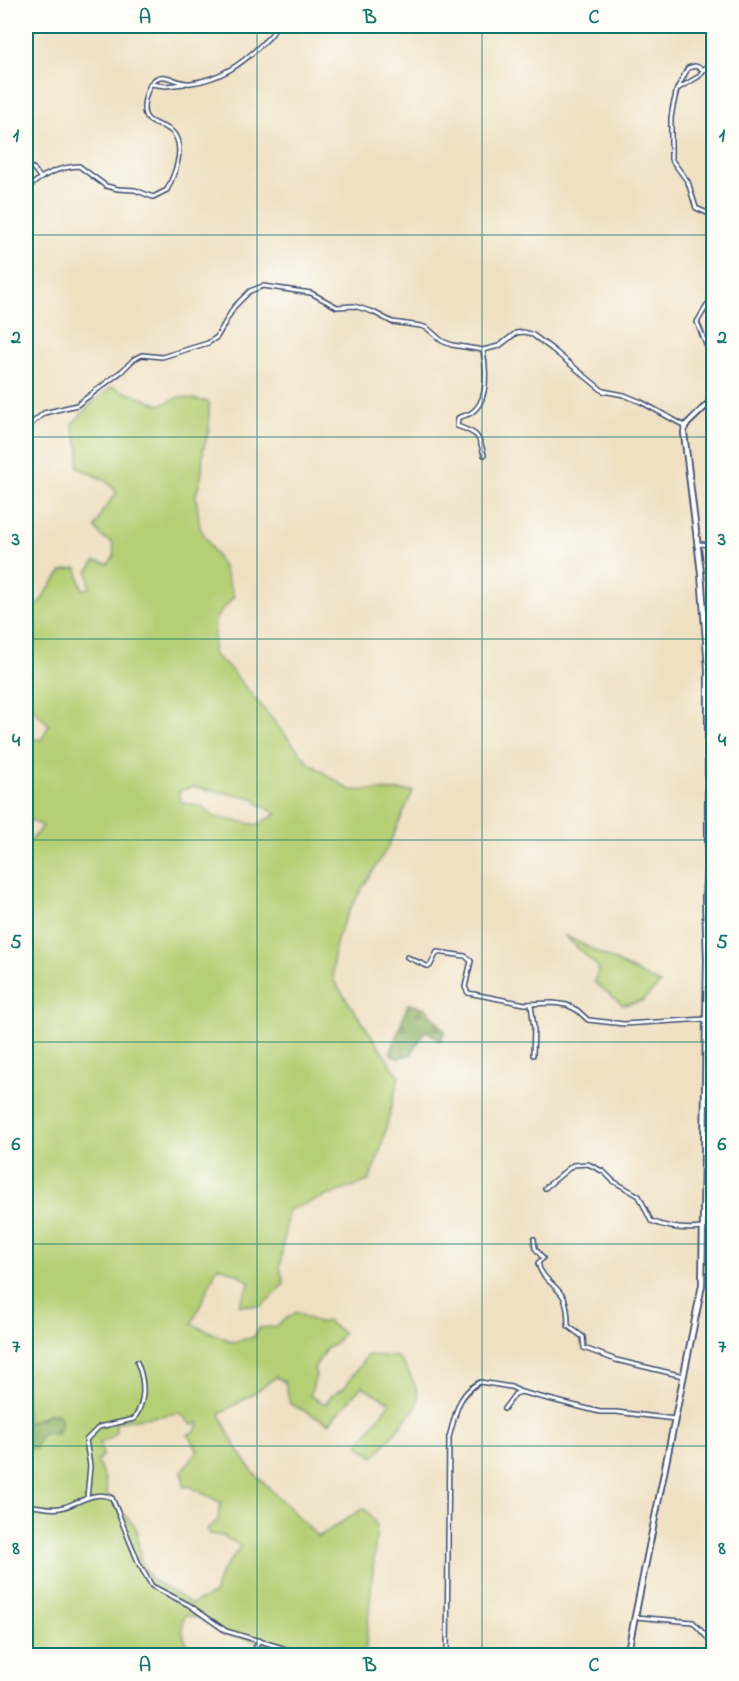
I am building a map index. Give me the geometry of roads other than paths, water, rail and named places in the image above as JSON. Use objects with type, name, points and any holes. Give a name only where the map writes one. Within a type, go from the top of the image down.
[{"type":"main road","points":[[628,1653],[702,1285],[706,1020],[705,898],[711,849],[711,724],[707,640],[685,426],[714,398]]},
{"type":"street","points":[[150,84],[166,86],[200,82],[233,69],[270,36],[275,26]]},
{"type":"street","points":[[677,89],[698,77],[707,66],[714,49]]},
{"type":"street","points":[[703,69],[695,66],[688,68],[677,89],[671,118],[671,159],[688,183],[696,208],[714,216]]},
{"type":"street","points":[[26,190],[40,177],[71,166],[79,166],[94,178],[118,189],[135,190],[153,196],[167,190],[175,174],[178,159],[177,140],[173,132],[147,119],[144,114],[144,103],[150,84],[158,77],[162,76],[185,84]]},
{"type":"street","points":[[33,168],[40,177]]},
{"type":"street","points":[[26,428],[44,413],[77,405],[122,371],[134,359],[142,356],[162,357],[208,343],[218,337],[234,307],[250,291],[263,286],[311,293],[337,307],[354,306],[373,312],[392,322],[427,328],[442,341],[452,345],[483,350],[499,346],[516,333],[528,334],[552,349],[603,391],[624,395],[641,402],[685,426]]},
{"type":"street","points":[[714,294],[697,322],[714,364]]},
{"type":"street","points":[[483,350],[485,386],[482,395],[473,412],[458,418],[457,426],[478,435],[484,455]]},
{"type":"street","points":[[697,544],[714,545]]},
{"type":"street","points":[[407,957],[430,966],[437,952],[465,956],[471,961],[465,987],[468,993],[531,1004],[567,1005],[588,1020],[624,1024],[714,1020]]},
{"type":"street","points":[[531,1004],[534,1028],[533,1055]]},
{"type":"street","points":[[704,1153],[714,1152]]},
{"type":"street","points":[[544,1188],[573,1165],[588,1164],[639,1196],[651,1221],[666,1227],[703,1228]]},
{"type":"street","points":[[534,1239],[535,1248],[543,1258],[538,1263],[540,1270],[564,1297],[568,1312],[568,1326],[583,1337],[584,1348],[616,1360],[683,1377]]},
{"type":"street","points":[[87,1498],[90,1466],[86,1440],[99,1427],[134,1419],[140,1410],[143,1388],[142,1375],[137,1362]]},
{"type":"street","points":[[447,1656],[449,1437],[456,1409],[473,1387],[480,1382],[511,1387],[521,1392],[594,1411],[675,1419]]},
{"type":"street","points":[[504,1409],[515,1394],[521,1392]]},
{"type":"street","points":[[26,1506],[59,1508],[87,1498],[107,1496],[112,1498],[139,1564],[152,1586],[189,1605],[226,1631],[310,1656]]},
{"type":"street","points":[[634,1617],[693,1622],[714,1645]]},
{"type":"street","points":[[252,1656],[259,1640]]},
{"type":"street","points":[[628,1653],[638,1656]]}]
